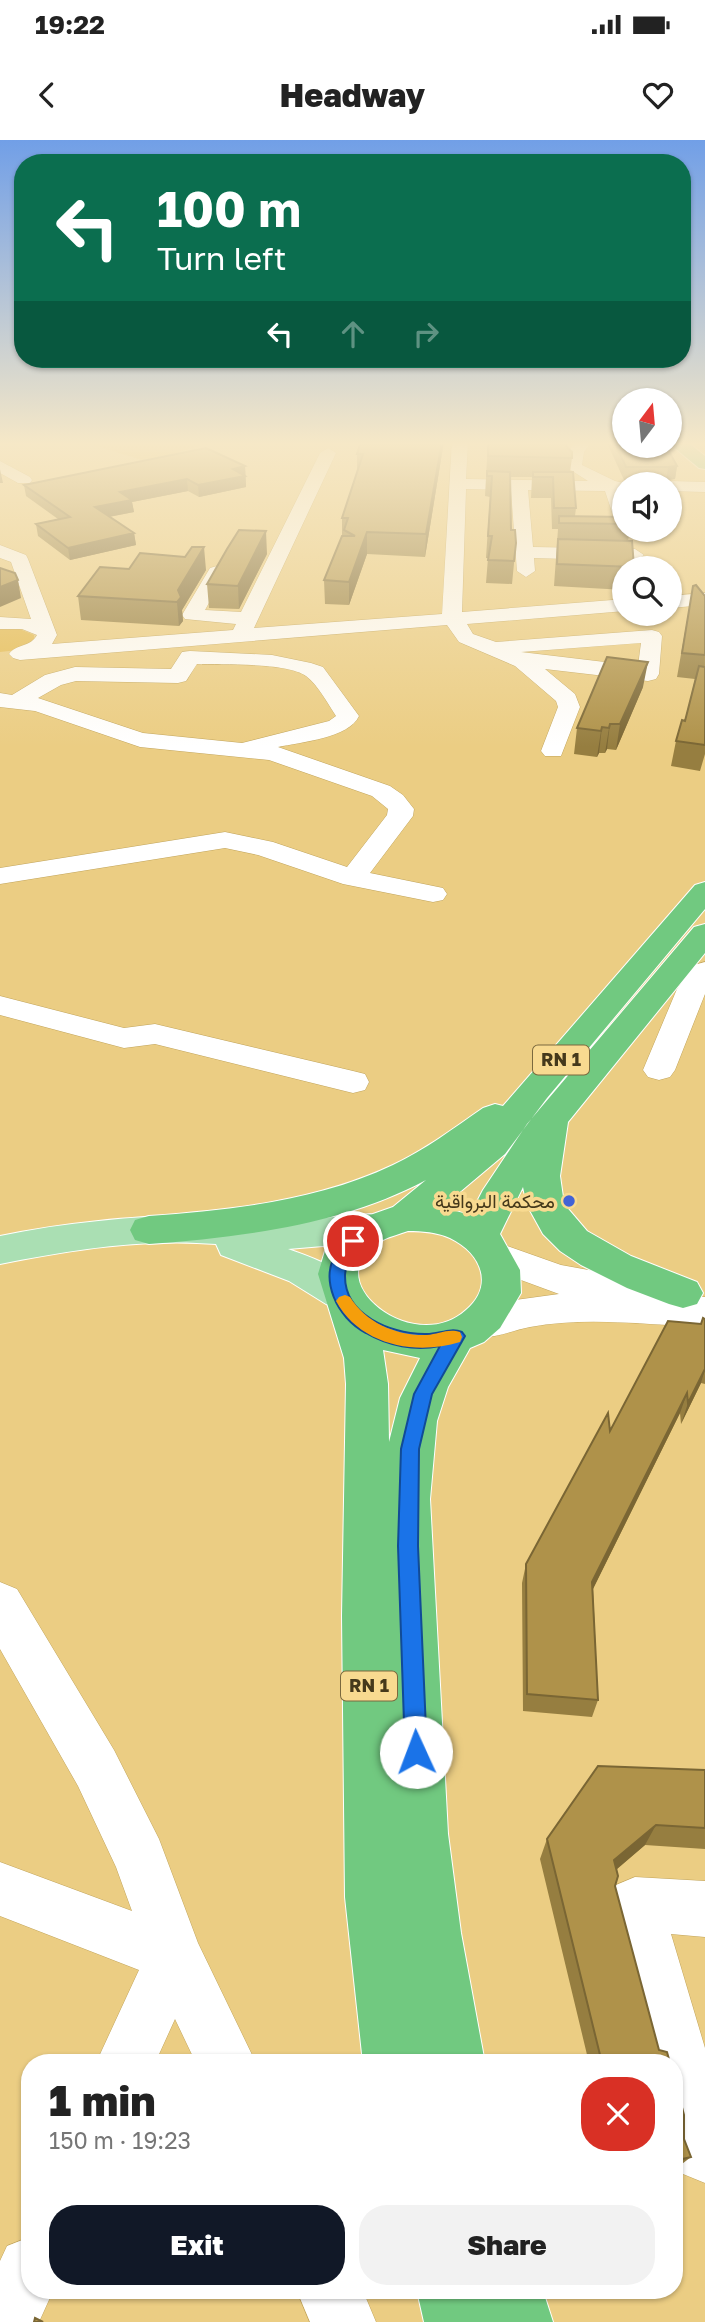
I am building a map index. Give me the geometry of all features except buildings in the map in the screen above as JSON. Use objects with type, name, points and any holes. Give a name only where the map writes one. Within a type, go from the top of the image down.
[{"type":"highway","name":"RN 1","points":[[452,2054],[440,1990],[418,1803],[408,1546],[410,1449],[415,1419],[436,1367],[468,1330],[498,1303],[503,1280],[488,1247],[507,1181],[546,1100],[705,891]]},
{"type":"highway","name":"RN 1","points":[[393,2054],[374,1897],[367,1616],[367,1384],[365,1357],[337,1274],[342,1256],[353,1241],[388,1223],[492,1145],[546,1100],[705,933]]},
{"type":"highway","name":"RN 1","points":[[546,1100],[541,1185],[547,1209],[581,1247],[607,1262],[698,1299]]},
{"type":"highway","points":[[149,1230],[224,1225],[321,1204],[366,1191],[407,1174],[546,1100]]},
{"type":"highway","points":[[388,1223],[446,1220],[488,1247]]},
{"type":"highway","points":[[345,1302],[370,1328],[397,1339],[428,1342],[468,1330]]},
{"type":"highway","points":[[453,2299],[459,2322]]},
{"type":"highway","points":[[511,2299],[518,2322]]},
{"type":"main road","points":[[0,1250],[39,1242],[149,1230],[198,1228],[285,1235],[388,1223]]},
{"type":"main road","points":[[198,1228],[239,1247],[303,1270],[345,1302]]},
{"type":"street","points":[[8,701],[53,680],[75,674],[178,676],[196,648],[245,626],[285,543]]},
{"type":"street","points":[[454,543],[452,617],[466,638]]},
{"type":"street","points":[[524,543],[526,561],[612,562]]},
{"type":"street","points":[[0,551],[19,559],[47,635],[45,641],[36,649],[24,653]]},
{"type":"street","points":[[217,572],[192,615],[245,626],[397,622],[612,606]]},
{"type":"street","points":[[682,601],[705,599]]},
{"type":"street","points":[[397,622],[466,638],[523,661],[567,699],[569,707],[553,751]]},
{"type":"street","points":[[0,623],[36,625],[47,635]]},
{"type":"street","points":[[494,648],[652,636],[648,674],[583,664],[523,661]]},
{"type":"street","points":[[0,656],[196,648],[308,668],[315,672],[348,716],[345,722],[337,726],[245,748]]},
{"type":"street","points":[[8,701],[39,705],[140,740],[245,748],[288,757],[381,791],[401,809],[400,816],[353,878]]},
{"type":"street","points":[[0,876],[225,840],[264,848],[353,878],[433,894]]},
{"type":"street","points":[[659,1070],[701,983]]},
{"type":"street","points":[[0,984],[145,1023],[155,1034]]},
{"type":"street","points":[[0,1005],[124,1038],[155,1034],[353,1082]]},
{"type":"street","points":[[488,1247],[575,1283],[698,1299]]},
{"type":"street","points":[[468,1330],[502,1316],[545,1310],[698,1299]]},
{"type":"street","points":[[0,1604],[101,1779],[140,1858],[175,1956],[223,2054]]},
{"type":"street","points":[[0,1889],[175,1956]]},
{"type":"street","points":[[677,2054],[635,1904],[705,1909]]},
{"type":"street","points":[[129,2054],[175,1956]]},
{"type":"street","points":[[683,2074],[705,2152]]},
{"type":"street","points":[[5,2322],[21,2288]]},
{"type":"street","points":[[334,2299],[344,2322]]},
{"type":"shaded area","points":[[17,628],[34,635],[34,640],[18,650],[0,652],[0,629]]},
{"type":"slow traffic","points":[[345,1301],[350,1311],[370,1328],[397,1339],[428,1342],[454,1337]]},
{"type":"place","name":"محكمة البرواقية","points":[[569,1201]]},
{"type":"route","points":[[353,1241],[342,1256],[337,1274],[340,1293],[350,1311],[370,1328],[397,1339],[428,1342],[456,1336],[423,1394],[410,1449],[408,1546],[416,1752]]}]
